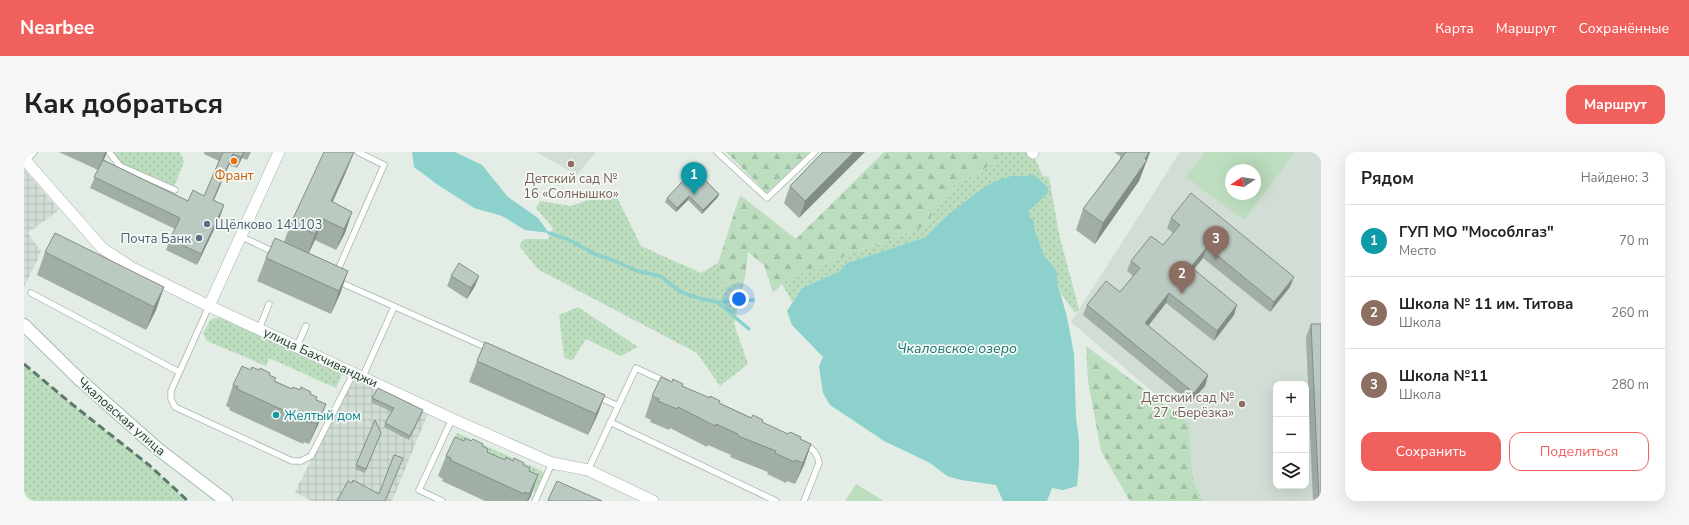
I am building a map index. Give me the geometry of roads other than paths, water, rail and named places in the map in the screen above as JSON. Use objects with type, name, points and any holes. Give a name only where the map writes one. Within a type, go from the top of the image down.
[{"type":"main road","name":"Чкаловская улица","points":[[24,324],[78,379],[158,449],[226,501]]},
{"type":"street","points":[[208,306],[279,152]]},
{"type":"street","name":"улица Бахчиванджи","points":[[25,160],[102,248],[134,269],[208,306],[358,374],[452,419],[552,463],[588,470],[653,501]]},
{"type":"lane","points":[[25,160],[34,152]]},
{"type":"lane","points":[[110,152],[120,166],[175,190]]},
{"type":"lane","points":[[358,152],[384,165],[334,280],[494,350]]},
{"type":"lane","points":[[717,152],[767,198],[815,152]]},
{"type":"lane","points":[[240,236],[284,257]]},
{"type":"lane","points":[[31,293],[179,372]]},
{"type":"lane","points":[[259,329],[269,304]]},
{"type":"lane","points":[[208,306],[171,391],[171,398],[175,407],[292,461],[301,460],[311,456],[394,307]]},
{"type":"lane","points":[[297,346],[306,326]]},
{"type":"lane","points":[[588,470],[636,368],[671,384]]},
{"type":"lane","points":[[588,393],[618,406]]},
{"type":"lane","points":[[442,501],[419,490],[452,419]]},
{"type":"lane","points":[[610,422],[776,501]]},
{"type":"lane","points":[[799,442],[813,449],[818,456],[819,463],[804,501]]},
{"type":"lane","points":[[535,501],[552,463]]},
{"type":"water","points":[[412,152],[455,152],[482,165],[508,197],[538,218],[549,233],[525,230],[502,216],[474,208],[438,185],[414,167]]},
{"type":"water","name":"Чкаловское озеро","points":[[1033,174],[1047,186],[1049,192],[1029,211],[1029,216],[1034,221],[1035,231],[1044,255],[1057,271],[1058,285],[1067,317],[1074,354],[1076,418],[1079,440],[1077,486],[1063,490],[1052,488],[1047,501],[1003,501],[996,485],[961,480],[947,476],[930,463],[884,441],[830,405],[823,393],[819,366],[823,357],[792,325],[787,311],[802,288],[838,272],[847,263],[926,237],[953,211],[995,181],[1011,176],[1027,176]]},
{"type":"waterway","points":[[549,233],[567,239],[595,254],[618,262],[637,271],[660,276],[681,292],[698,298],[717,302],[753,300]]},
{"type":"waterway","points":[[717,302],[749,329]]},
{"type":"railway","points":[[24,364],[149,465],[188,501]]},
{"type":"place","name":"Франт","points":[[234,161]]},
{"type":"place","name":"Детский сад № 16 «Солнышко»","points":[[571,164]]},
{"type":"place","name":"ГУП МО \"Мособлгаз\"","points":[[694,195]]},
{"type":"place","name":"Щёлково 141103","points":[[207,224]]},
{"type":"place","name":"Почта Банк","points":[[199,238]]},
{"type":"place","name":"Школа №11","points":[[1216,259]]},
{"type":"place","name":"Школа № 11 им. Титова","points":[[1182,294]]},
{"type":"place","name":"Детский сад № 27 «Берёзка»","points":[[1242,404]]},
{"type":"place","name":"Желтый дом","points":[[276,415]]}]
